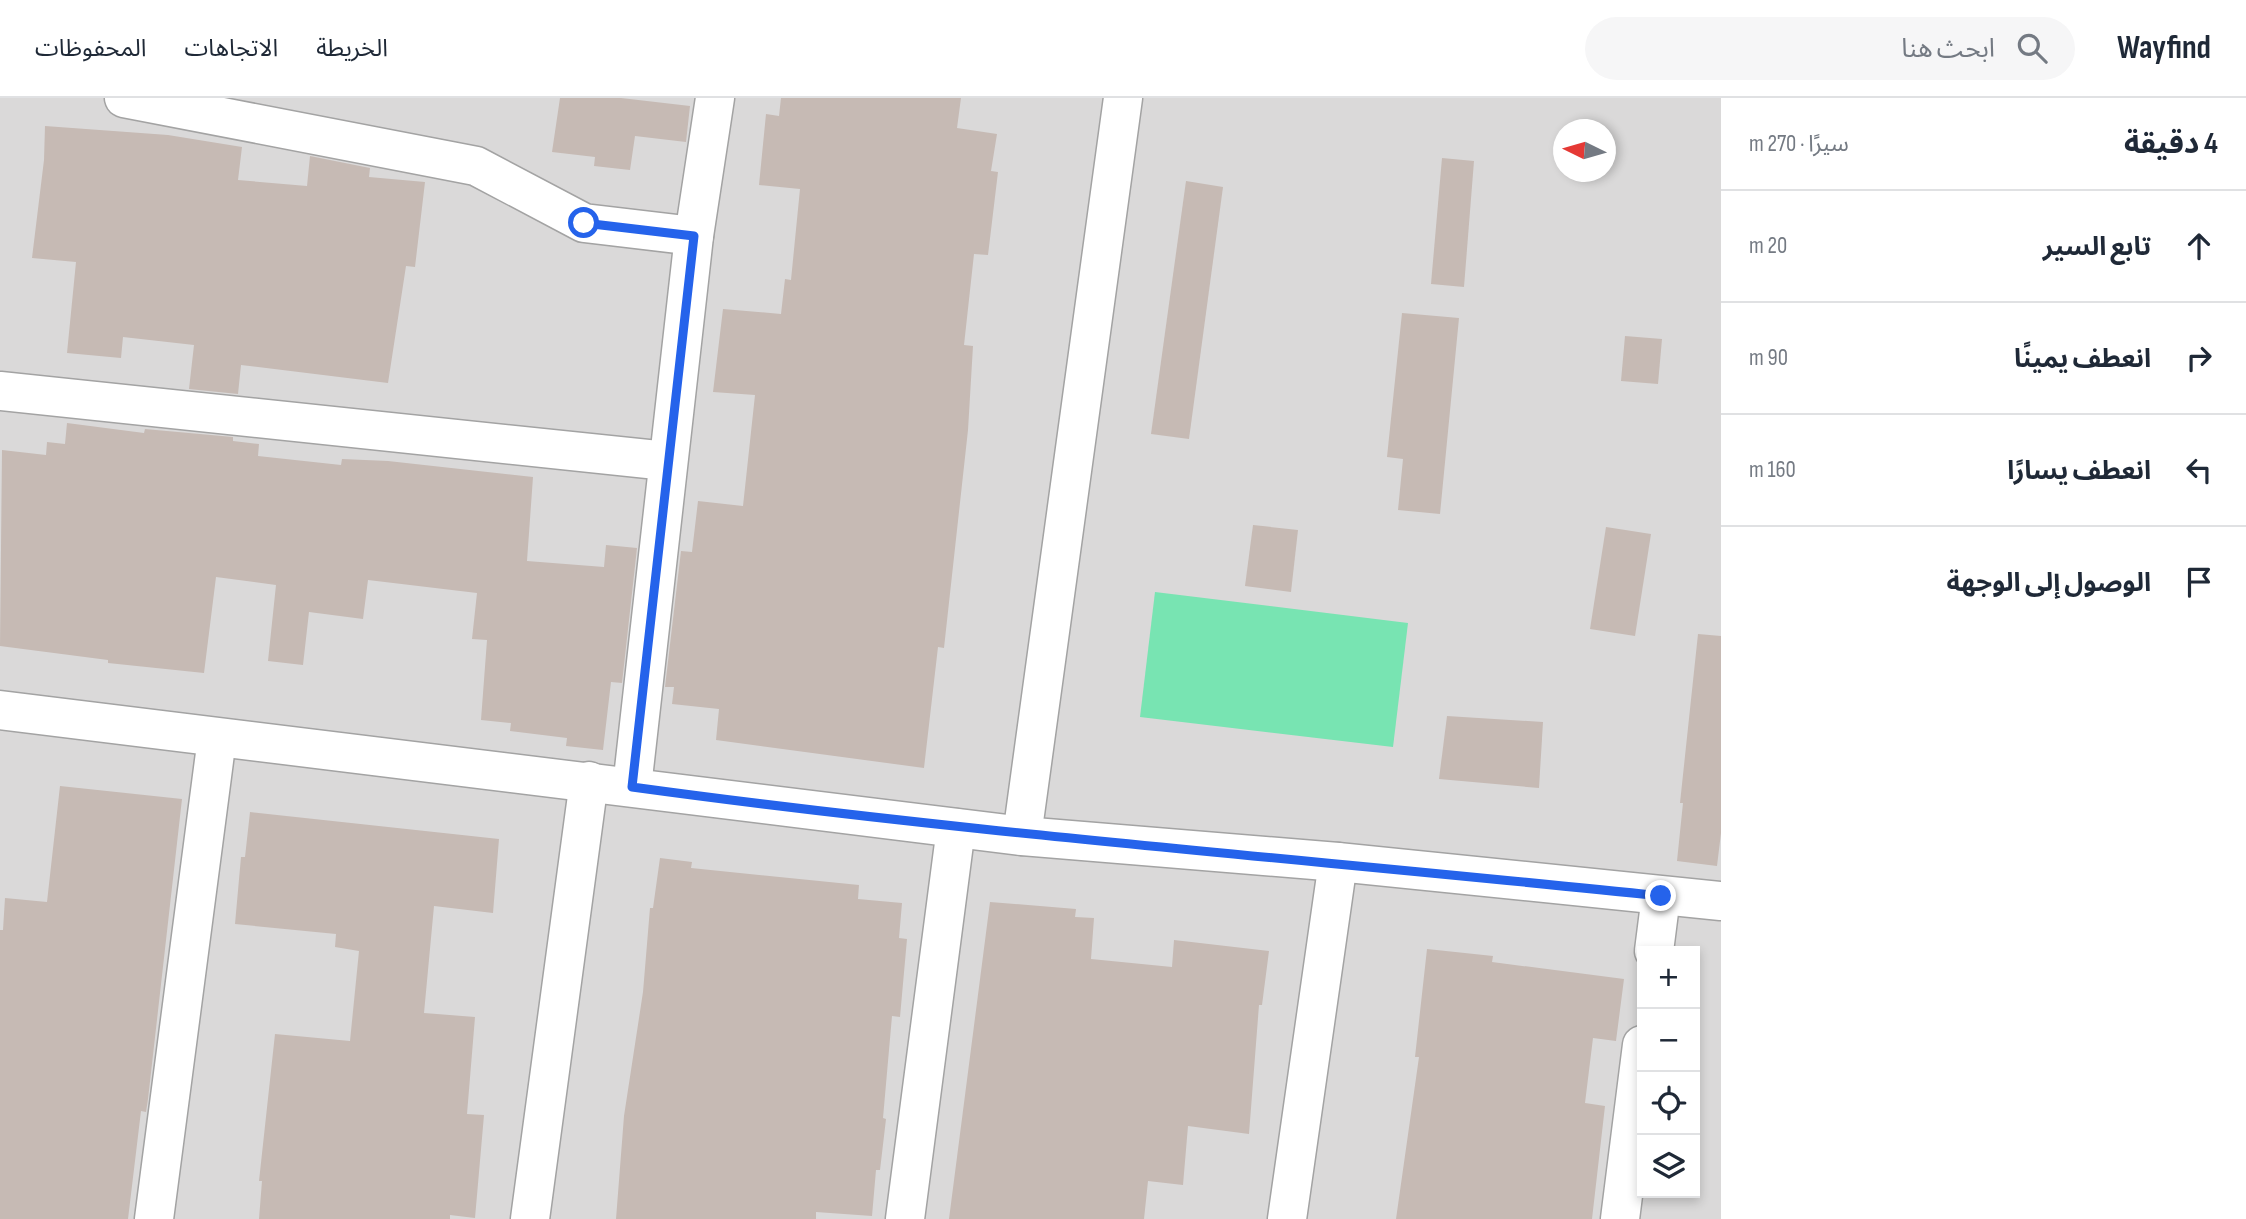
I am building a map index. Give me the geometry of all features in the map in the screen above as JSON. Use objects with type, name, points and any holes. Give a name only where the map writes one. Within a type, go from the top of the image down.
[{"type":"street","points":[[124,98],[476,166],[584,223],[694,236]]},
{"type":"street","points":[[632,787],[694,236],[715,98]]},
{"type":"street","points":[[1022,836],[1123,98]]},
{"type":"street","points":[[0,391],[667,461]]},
{"type":"street","points":[[0,710],[1022,836],[1338,862],[1721,901]]},
{"type":"street","points":[[154,1219],[218,738]]},
{"type":"street","points":[[530,1219],[589,781]]},
{"type":"street","points":[[905,1219],[956,828]]},
{"type":"street","points":[[1287,1219],[1338,862]]},
{"type":"street","points":[[1655,946],[1661,896]]},
{"type":"street","points":[[1620,1219],[1639,1072]]},
{"type":"shaded area","points":[[0,98],[1721,98],[1721,1219],[0,1219]]},
{"type":"green space","points":[[1155,592],[1408,623],[1393,747],[1140,717]]},
{"type":"building","points":[[560,98],[621,98],[690,106],[686,142],[635,136],[630,170],[594,166],[595,157],[552,152]]},
{"type":"building","points":[[781,98],[961,98],[957,128],[997,134],[991,171],[998,172],[988,255],[974,254],[964,345],[973,346],[968,430],[944,648],[938,647],[924,768],[716,740],[719,709],[672,704],[674,687],[665,687],[681,551],[692,552],[698,501],[743,506],[755,395],[713,392],[723,309],[781,314],[785,279],[791,280],[800,189],[759,185],[766,114],[779,116]]},
{"type":"building","points":[[45,126],[168,135],[242,147],[238,180],[307,186],[310,156],[370,168],[369,177],[425,182],[415,267],[406,266],[388,383],[241,365],[238,394],[189,389],[194,345],[123,337],[121,358],[67,353],[76,262],[32,258],[44,160]]},
{"type":"building","points":[[1442,158],[1474,161],[1464,287],[1431,284]]},
{"type":"building","points":[[1186,181],[1223,187],[1189,439],[1151,434]]},
{"type":"building","points":[[1402,313],[1459,318],[1440,514],[1398,510],[1403,459],[1387,457]]},
{"type":"building","points":[[1625,336],[1662,339],[1658,384],[1621,381]]},
{"type":"building","points":[[67,423],[144,433],[145,429],[233,437],[233,441],[259,444],[258,456],[341,465],[342,459],[388,461],[533,477],[527,561],[604,567],[606,545],[637,548],[622,683],[611,682],[603,750],[566,746],[567,738],[510,731],[511,723],[481,720],[487,640],[472,639],[477,593],[368,580],[363,619],[309,612],[303,665],[268,661],[276,585],[216,577],[204,673],[108,663],[108,660],[0,646],[2,450],[46,455],[47,442],[65,444]]},
{"type":"building","points":[[1253,525],[1298,530],[1291,592],[1245,586]]},
{"type":"building","points":[[1606,527],[1651,534],[1635,636],[1590,629]]},
{"type":"building","points":[[1698,634],[1721,636],[1721,833],[1717,866],[1677,861],[1683,803],[1680,803]]},
{"type":"building","points":[[1447,716],[1543,722],[1539,788],[1439,779]]},
{"type":"building","points":[[60,786],[182,799],[148,1099],[146,1112],[141,1111],[128,1219],[0,1219],[0,930],[3,930],[5,898],[47,902]]},
{"type":"building","points":[[250,812],[499,839],[493,913],[434,906],[424,1013],[475,1017],[467,1114],[484,1115],[475,1218],[450,1215],[450,1219],[259,1219],[262,1181],[259,1181],[275,1034],[350,1041],[359,951],[335,947],[336,934],[235,924],[241,857],[245,857]]},
{"type":"building","points":[[660,858],[692,862],[691,868],[859,885],[858,899],[902,903],[899,938],[907,939],[900,1017],[892,1016],[883,1118],[886,1119],[880,1170],[876,1170],[872,1216],[816,1212],[816,1219],[616,1219],[624,1116],[643,992],[650,908],[653,908]]},
{"type":"building","points":[[990,902],[1076,909],[1075,917],[1094,918],[1091,959],[1172,967],[1174,940],[1269,951],[1262,1005],[1259,1005],[1249,1134],[1188,1126],[1183,1185],[1148,1181],[1144,1219],[949,1219]]},
{"type":"building","points":[[1427,949],[1493,956],[1492,962],[1624,979],[1616,1041],[1593,1038],[1585,1103],[1605,1106],[1592,1219],[1396,1219],[1419,1057],[1415,1057]]},
{"type":"route","points":[[584,223],[694,236],[632,787],[795,810],[1022,836],[1338,862],[1661,896]]}]
